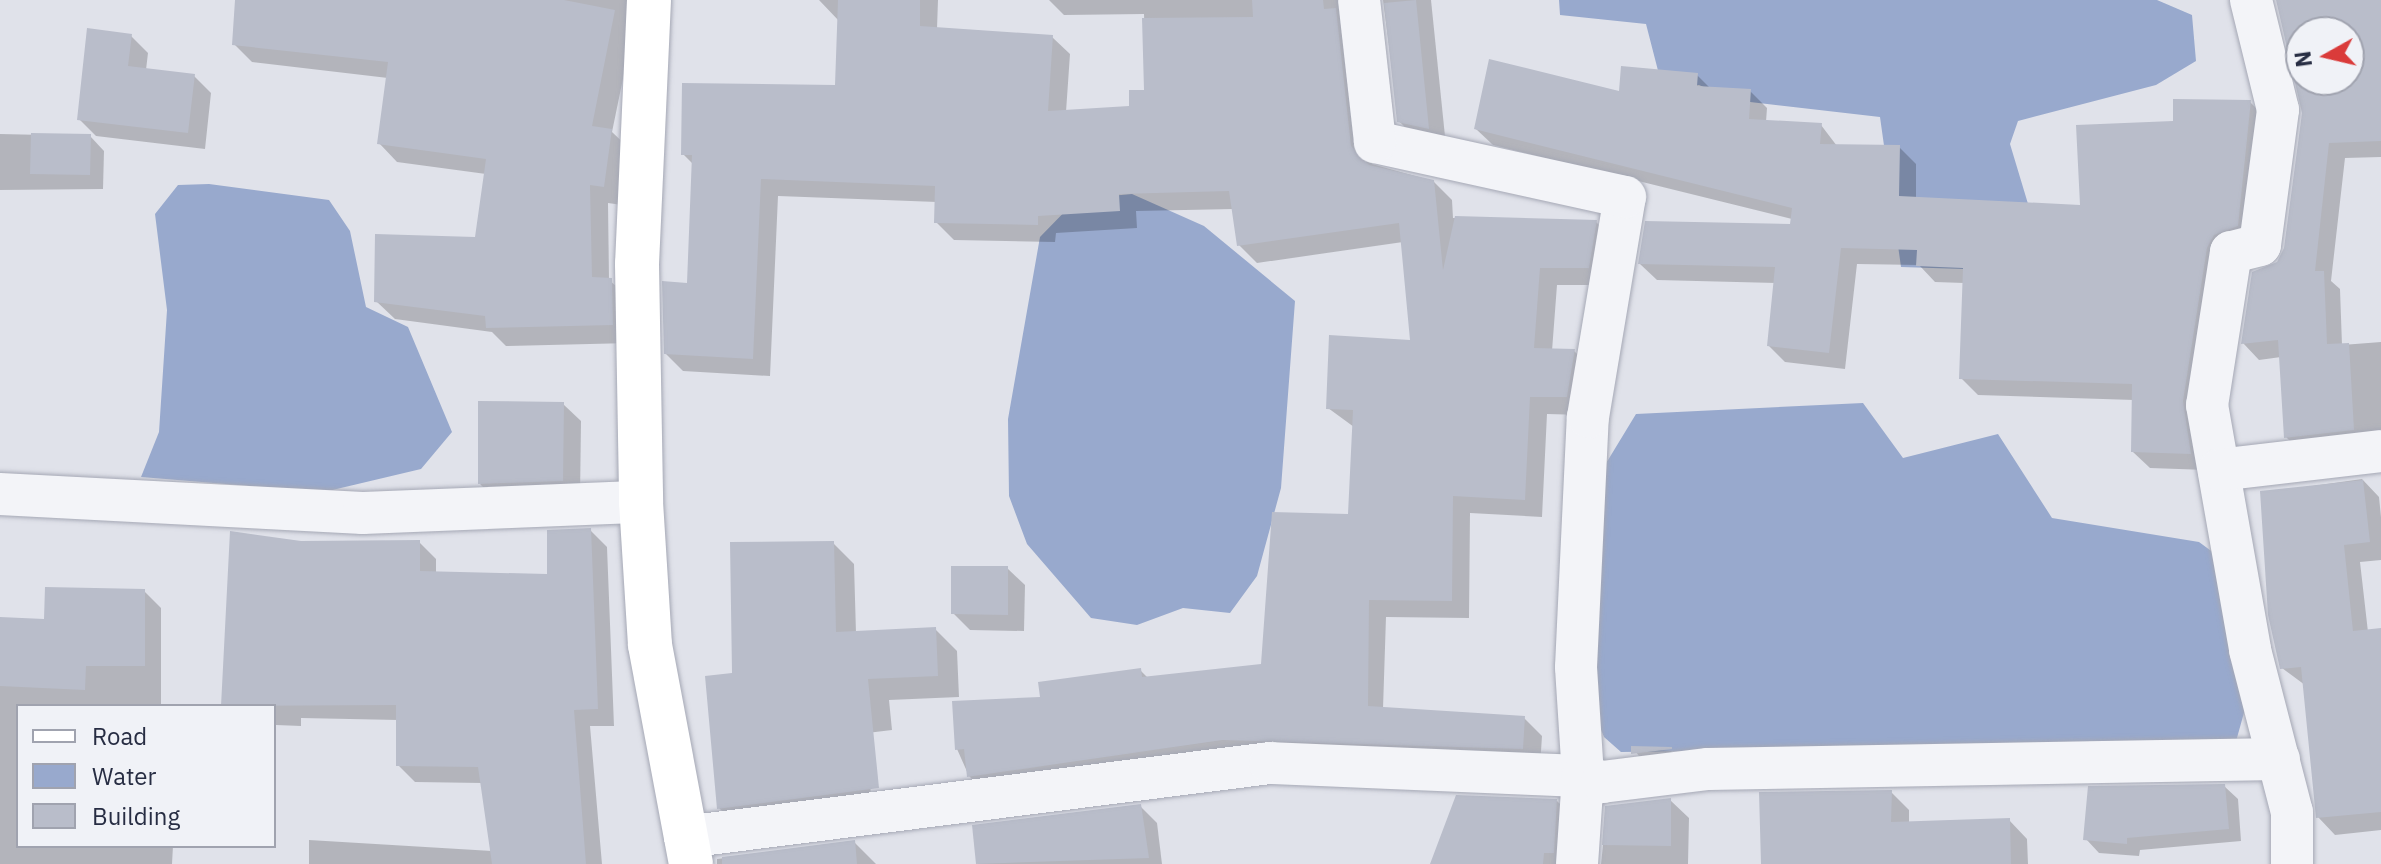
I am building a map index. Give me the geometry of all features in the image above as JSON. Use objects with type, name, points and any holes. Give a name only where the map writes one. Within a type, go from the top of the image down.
[{"type":"main road","points":[[649,0],[637,264],[641,502],[650,645],[688,851]]},
{"type":"street","points":[[1359,0],[1375,142],[1625,197],[1588,417],[1576,667],[1583,776],[1577,864]]},
{"type":"street","points":[[2251,0],[2278,110],[2260,245],[2231,252],[2207,405],[2250,650],[2292,812],[2292,864]]},
{"type":"street","points":[[2219,470],[2381,451]]},
{"type":"street","points":[[0,494],[363,513],[641,502]]},
{"type":"street","points":[[688,851],[1270,763],[1583,776],[1602,782],[1708,769],[2279,759]]},
{"type":"water","points":[[1559,0],[2157,0],[2192,15],[2196,61],[2156,85],[2018,121],[2010,144],[2038,237],[2028,271],[1901,267],[1880,117],[1733,100],[1699,85],[1663,90],[1646,24],[1560,15]]},
{"type":"water","points":[[209,184],[329,200],[350,231],[366,307],[408,327],[452,432],[421,469],[324,492],[141,477],[159,432],[167,310],[155,214],[178,185]]},
{"type":"water","points":[[1132,194],[1204,226],[1295,301],[1281,488],[1257,576],[1230,613],[1183,608],[1137,625],[1091,618],[1027,544],[1009,496],[1008,419],[1040,237],[1077,199]]},
{"type":"water","points":[[1863,403],[1903,458],[1998,434],[2052,518],[2199,542],[2214,553],[2245,709],[2235,745],[1621,752],[1604,737],[1594,713],[1605,465],[1636,414]]},
{"type":"building","points":[[235,0],[564,0],[615,10],[592,126],[612,129],[604,187],[590,185],[592,277],[612,278],[613,325],[486,328],[485,316],[374,302],[375,234],[475,237],[486,159],[377,144],[388,62],[232,45]]},
{"type":"building","points":[[838,0],[920,0],[920,26],[1053,35],[1048,111],[1129,106],[1129,90],[1144,90],[1142,18],[1253,17],[1252,0],[1323,0],[1324,9],[1336,8],[1351,146],[1369,165],[1434,180],[1443,270],[1455,216],[1597,220],[1589,268],[1540,268],[1534,348],[1575,349],[1567,397],[1530,397],[1525,500],[1453,496],[1452,601],[1369,600],[1368,706],[1525,716],[1523,749],[1222,740],[967,777],[964,749],[955,750],[952,701],[1040,697],[1038,682],[1141,668],[1142,677],[1261,664],[1272,512],[1348,514],[1353,410],[1326,409],[1329,335],[1410,340],[1399,223],[1237,246],[1229,191],[1119,194],[1120,211],[1038,216],[1038,225],[934,223],[935,186],[761,179],[753,359],[664,354],[662,281],[687,283],[692,155],[681,155],[682,83],[835,85]]},
{"type":"building","points":[[1416,0],[1429,129],[1397,122],[1384,3]]},
{"type":"building","points":[[2276,0],[2381,0],[2381,141],[2329,143],[2315,271],[2324,271],[2327,344],[2349,343],[2354,430],[2284,438],[2278,340],[2241,344],[2252,272],[2277,262],[2284,248],[2302,113],[2298,96],[2365,96],[2365,16],[2285,16],[2285,39]]},
{"type":"building","points":[[87,28],[132,34],[128,66],[195,74],[188,133],[77,120]]},
{"type":"building","points":[[1489,59],[1619,91],[1621,66],[1698,73],[1697,86],[1751,89],[1749,119],[1822,123],[1820,144],[1900,145],[1899,196],[2080,205],[2076,125],[2173,121],[2173,99],[2251,100],[2238,226],[2214,235],[2207,248],[2183,401],[2191,454],[2131,452],[2132,384],[1959,379],[1963,268],[1916,266],[1917,250],[1841,248],[1829,353],[1767,346],[1775,267],[1638,264],[1645,221],[1790,224],[1792,208],[1474,129]]},
{"type":"building","points":[[31,133],[91,134],[90,175],[30,174]]},
{"type":"building","points":[[478,401],[564,402],[563,481],[478,484]]},
{"type":"building","points":[[2363,480],[2370,542],[2344,545],[2353,631],[2381,628],[2381,812],[2316,818],[2301,667],[2280,669],[2268,615],[2260,491]]},
{"type":"building","points":[[591,528],[598,709],[574,710],[586,864],[492,864],[478,767],[396,766],[396,705],[221,704],[230,531],[301,541],[420,540],[420,571],[547,574],[547,530]]},
{"type":"building","points":[[834,541],[836,632],[936,627],[938,676],[868,679],[879,788],[717,809],[705,676],[732,673],[730,542]]},
{"type":"building","points":[[951,566],[1008,566],[1008,615],[951,614]]},
{"type":"building","points":[[45,587],[145,589],[145,666],[86,666],[85,690],[0,686],[0,617],[44,619]]},
{"type":"building","points":[[1631,746],[1672,747],[1672,749],[1631,754]]},
{"type":"building","points":[[2225,784],[2229,829],[2127,838],[2127,844],[2083,840],[2088,786]]},
{"type":"building","points":[[1892,790],[1891,822],[2010,818],[2011,864],[1761,864],[1759,792]]},
{"type":"building","points":[[1456,795],[1557,799],[1554,853],[1544,853],[1543,864],[1430,864]]},
{"type":"building","points":[[1671,798],[1671,846],[1602,845],[1605,806]]},
{"type":"building","points":[[1141,804],[1149,858],[976,864],[972,825]]},
{"type":"building","points":[[855,840],[857,864],[722,864],[722,857]]}]
